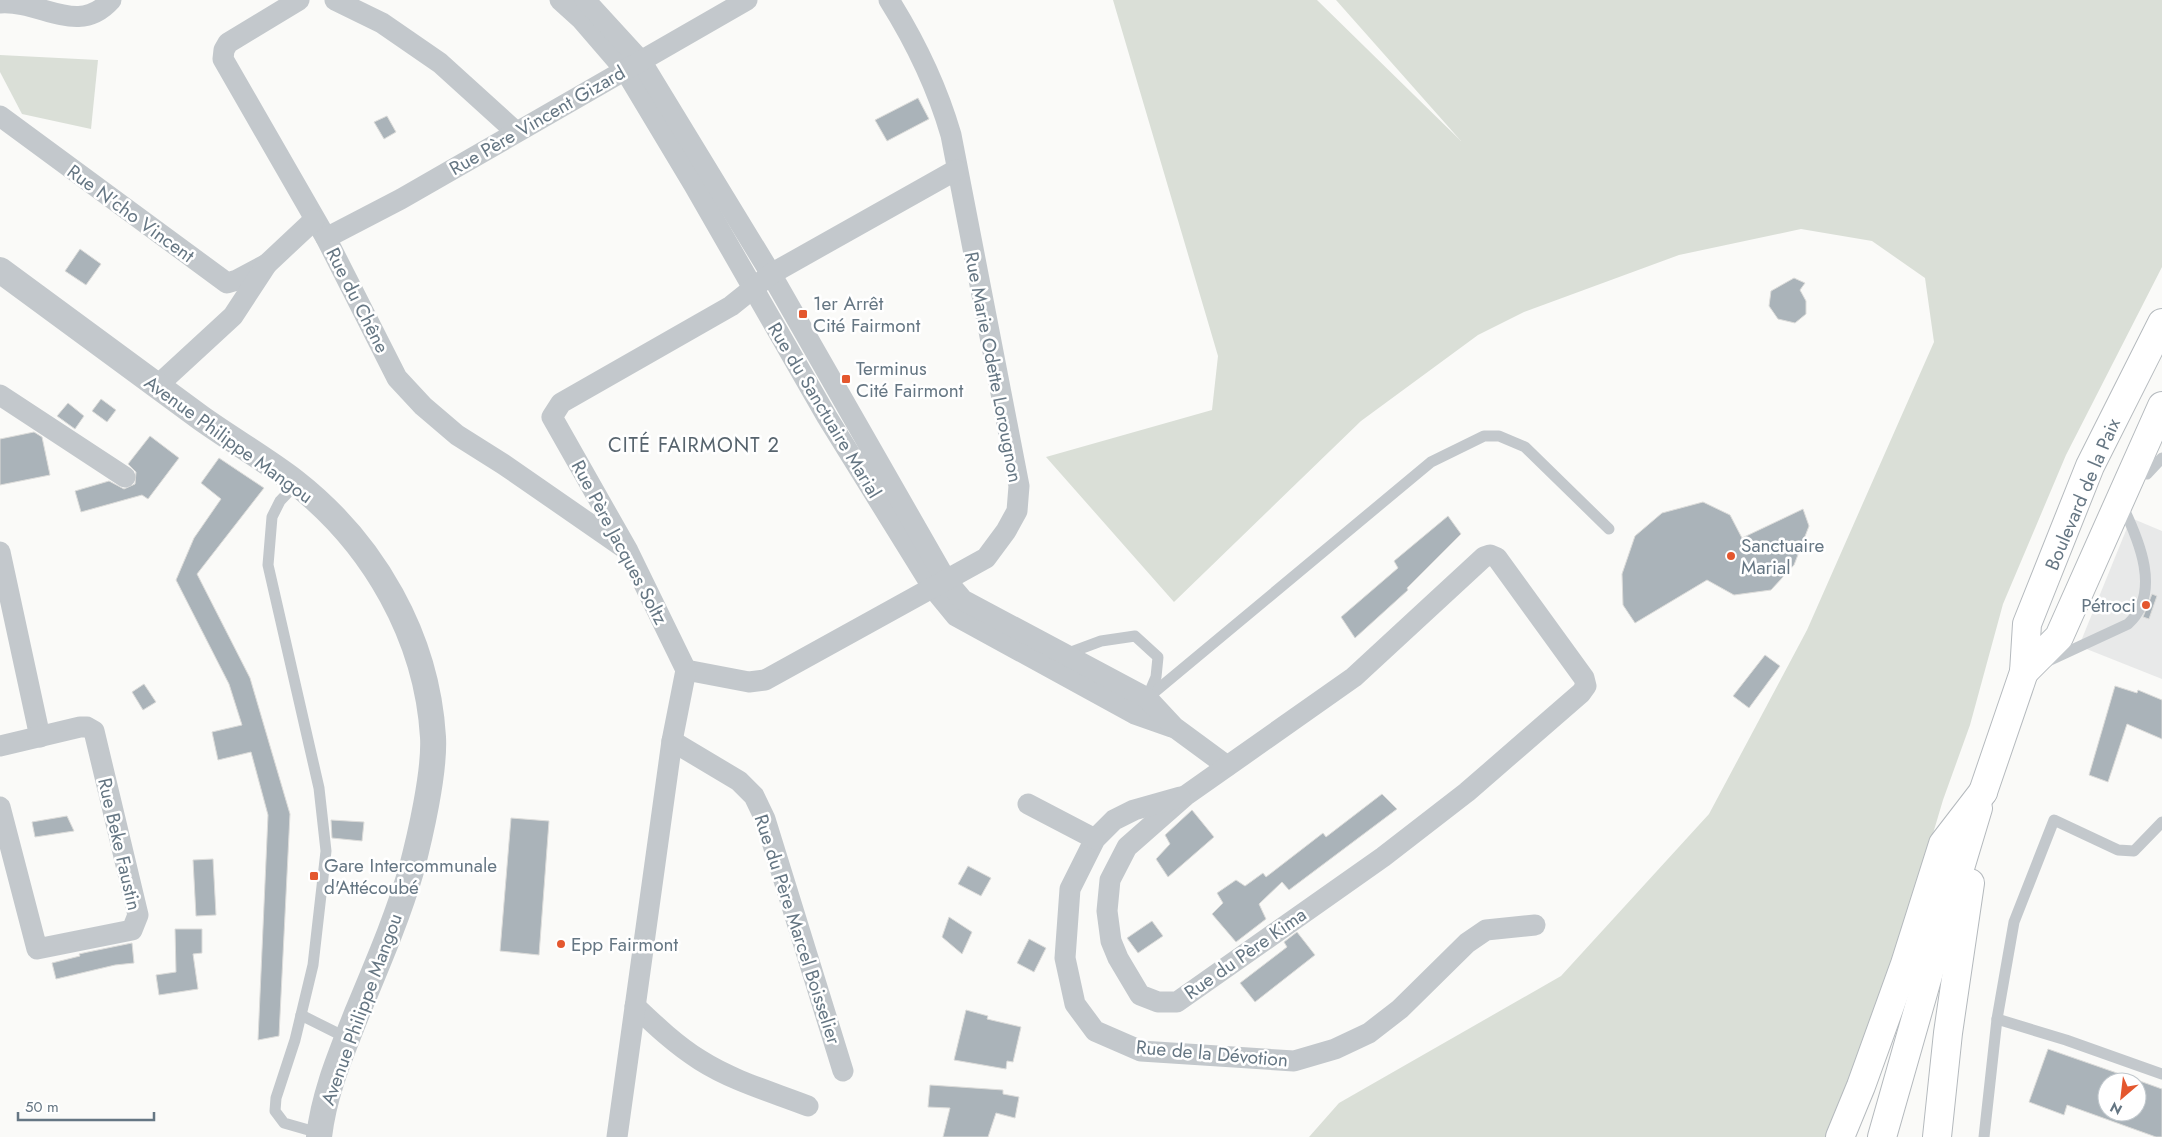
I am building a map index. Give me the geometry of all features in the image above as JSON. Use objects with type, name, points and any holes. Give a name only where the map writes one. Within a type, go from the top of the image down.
[{"type":"main road","name":"Boulevard de la Paix","points":[[1983,792],[2024,672],[2027,624],[2090,466],[2162,323]]},
{"type":"main road","name":"Boulevard de la Paix","points":[[2024,672],[2060,637],[2162,406]]},
{"type":"main road","points":[[1840,1137],[1861,1086],[1905,964],[1943,844],[1983,792]]},
{"type":"main road","points":[[1882,1137],[1983,792]]},
{"type":"main road","points":[[1937,1137],[1948,1033],[1983,792]]},
{"type":"street","points":[[0,3],[12,0],[77,16],[91,16],[111,0]]},
{"type":"street","name":"Rue du Chêne","points":[[299,0],[228,43],[223,59],[326,238],[397,378],[422,406],[457,435],[504,464],[628,550]]},
{"type":"street","points":[[335,0],[382,23],[440,63],[515,131]]},
{"type":"street","name":"Rue du Sanctuaire Marial","points":[[560,0],[633,66],[753,288],[826,416],[940,584],[963,600],[1065,654],[1227,766]]},
{"type":"street","name":"Rue du Sanctuaire Marial","points":[[585,0],[633,66],[771,274],[847,407],[956,616],[1141,706]]},
{"type":"street","name":"Rue Père Vincent Gizard","points":[[326,238],[400,199],[515,131],[748,0]]},
{"type":"street","name":"Rue Marie Odette Lorougnon","points":[[686,670],[749,682],[765,680],[986,558],[1006,531],[1016,511],[1019,486],[956,170],[951,135],[940,98],[904,23],[890,0]]},
{"type":"street","name":"Rue N'cho Vincent","points":[[0,116],[227,283],[237,280],[267,264]]},
{"type":"street","name":"Rue Père Jacques Soltz","points":[[686,670],[628,550],[552,417],[561,403],[731,306],[771,274],[956,170]]},
{"type":"street","points":[[157,386],[233,316],[267,264],[314,220]]},
{"type":"street","name":"Avenue Philippe Mangou","points":[[0,270],[157,386],[297,484],[341,526],[373,565],[407,624],[418,658],[429,705],[433,740],[428,786],[411,871],[327,1092],[319,1135]]},
{"type":"street","points":[[0,395],[125,477]]},
{"type":"street","points":[[826,416],[847,407]]},
{"type":"street","points":[[0,552],[40,737]]},
{"type":"street","name":"Rue du Père Kima","points":[[1484,556],[1497,558],[1584,678],[1586,686],[1467,792],[1391,851],[1177,1002],[1158,1002],[1140,995],[1111,941],[1107,911],[1110,880],[1127,847],[1185,796],[1227,766],[1354,677],[1484,556]]},
{"type":"street","points":[[617,1137],[672,741],[686,670]]},
{"type":"street","name":"Rue Beke Faustin","points":[[0,746],[80,727],[87,727],[94,731],[138,915],[132,930],[37,949],[0,807]]},
{"type":"street","name":"Rue du Père Marcel Boisselier","points":[[672,741],[739,781],[754,796],[765,819],[843,1071]]},
{"type":"street","name":"Rue de la Dévotion","points":[[1185,796],[1127,813],[1114,820],[1095,839],[1070,889],[1065,958],[1076,1004],[1095,1031],[1141,1051],[1294,1061],[1335,1049],[1369,1033],[1400,1008],[1467,943],[1486,930],[1535,925]]},
{"type":"street","points":[[1028,804],[1095,839]]},
{"type":"street","points":[[635,1006],[665,1035],[702,1061],[738,1079],[808,1106]]},
{"type":"lane","points":[[1141,706],[1431,462],[1484,436],[1499,436],[1525,446],[1609,529]]},
{"type":"lane","points":[[2134,468],[2147,474],[2162,458]]},
{"type":"lane","points":[[297,484],[280,501],[272,517],[268,566],[319,788],[326,851],[313,965],[301,1016],[276,1098],[275,1111],[284,1123],[319,1135]]},
{"type":"lane","points":[[2024,672],[2128,624],[2138,616],[2148,592],[2147,578],[2139,541],[2120,501]]},
{"type":"lane","points":[[1065,654],[1101,641],[1135,636],[1158,657],[1156,677],[1141,706]]},
{"type":"lane","points":[[1984,1137],[1997,1019],[2014,922],[2054,820],[2118,850],[2134,851],[2162,822]]},
{"type":"lane","points":[[301,1016],[347,1038]]},
{"type":"lane","points":[[1997,1019],[2066,1040],[2162,1074]]},
{"type":"shaded area","points":[[1113,0],[1317,0],[1461,141],[1336,0],[2162,0],[2162,267],[2066,455],[2003,604],[1970,725],[1943,800],[1884,998],[1830,1137],[1309,1137],[1339,1103],[1561,976],[1709,814],[1807,630],[1934,342],[1925,278],[1872,241],[1801,229],[1679,255],[1524,312],[1478,335],[1361,421],[1174,602],[1046,457],[1212,410],[1218,356]]},
{"type":"shaded area","points":[[0,55],[98,60],[91,129],[22,114],[0,72]]},
{"type":"shaded area","points":[[2131,518],[2162,531],[2162,679],[2079,646]]},
{"type":"building","points":[[918,98],[929,119],[887,141],[875,120]]},
{"type":"building","points":[[387,116],[396,132],[384,139],[374,122]]},
{"type":"building","points":[[80,249],[101,264],[86,285],[65,271]]},
{"type":"building","points":[[1794,278],[1805,283],[1800,290],[1806,301],[1806,314],[1795,323],[1778,319],[1769,306],[1771,291]]},
{"type":"building","points":[[101,399],[116,410],[107,422],[92,411]]},
{"type":"building","points":[[68,403],[84,416],[75,429],[57,416]]},
{"type":"building","points":[[34,432],[42,437],[50,475],[0,485],[0,439]]},
{"type":"building","points":[[150,436],[179,458],[148,499],[142,495],[81,512],[75,491],[109,481],[124,489],[135,484],[136,472],[128,464]]},
{"type":"building","points":[[219,458],[264,488],[197,574],[250,678],[290,814],[279,1036],[258,1040],[268,815],[251,752],[218,760],[212,732],[242,725],[229,684],[176,580],[194,538],[221,499],[201,483]]},
{"type":"building","points":[[1703,502],[1730,515],[1742,538],[1803,509],[1809,526],[1794,565],[1771,590],[1734,595],[1707,580],[1635,623],[1623,605],[1622,574],[1635,536],[1662,513]]},
{"type":"building","points":[[1448,516],[1461,534],[1407,588],[1408,590],[1355,638],[1341,617],[1398,568],[1394,561]]},
{"type":"building","points":[[2152,594],[2157,596],[2149,619],[2143,617]]},
{"type":"building","points":[[1765,655],[1780,666],[1749,708],[1733,696]]},
{"type":"building","points":[[144,684],[156,702],[143,710],[132,692]]},
{"type":"building","points":[[2115,686],[2137,693],[2138,690],[2162,700],[2162,739],[2127,724],[2108,782],[2089,775]]},
{"type":"building","points":[[1382,794],[1397,809],[1289,890],[1282,882],[1259,904],[1266,919],[1236,942],[1212,914],[1223,903],[1217,893],[1236,880],[1245,886],[1263,873],[1266,877],[1323,833],[1326,837]]},
{"type":"building","points":[[1192,810],[1214,837],[1168,877],[1156,859],[1170,844],[1165,835]]},
{"type":"building","points":[[67,816],[74,831],[35,837],[32,822]]},
{"type":"building","points":[[511,818],[549,821],[539,955],[500,951]]},
{"type":"building","points":[[331,820],[364,822],[362,841],[332,838]]},
{"type":"building","points":[[213,859],[216,915],[196,916],[193,860]]},
{"type":"building","points":[[968,866],[991,878],[981,896],[958,884]]},
{"type":"building","points":[[949,917],[972,932],[962,954],[942,937]]},
{"type":"building","points":[[1152,921],[1163,936],[1138,953],[1127,938]]},
{"type":"building","points":[[175,929],[202,929],[202,953],[193,954],[198,989],[159,995],[156,975],[176,972]]},
{"type":"building","points":[[1297,932],[1315,955],[1255,1002],[1240,983],[1287,947],[1284,942]]},
{"type":"building","points":[[1029,939],[1046,948],[1034,972],[1017,963]]},
{"type":"building","points":[[132,943],[134,963],[115,965],[56,979],[52,963],[80,956],[79,954]]},
{"type":"building","points":[[966,1010],[988,1016],[987,1019],[1021,1027],[1013,1062],[1007,1061],[1006,1069],[954,1060]]},
{"type":"building","points":[[2048,1049],[2114,1072],[2097,1072],[2097,1116],[2067,1105],[2064,1115],[2029,1102]]},
{"type":"building","points":[[2147,1084],[2162,1089],[2162,1137],[2156,1137],[2114,1122],[2147,1122]]},
{"type":"building","points":[[930,1085],[1003,1090],[1003,1094],[1019,1097],[1015,1118],[996,1113],[988,1137],[943,1137],[950,1108],[928,1107]]},
{"type":"place","name":"1er Arrêt Cité Fairmont","points":[[803,314]]},
{"type":"place","name":"Terminus Cité Fairmont","points":[[846,379]]},
{"type":"place","name":"Sanctuaire Marial","points":[[1731,556]]},
{"type":"place","name":"Pétroci","points":[[2146,605]]},
{"type":"place","name":"Gare Intercommunale d'Attécoubé","points":[[314,876]]},
{"type":"place","name":"Epp Fairmont","points":[[561,944]]},
{"type":"district","name":"CITÉ FAIRMONT 2","points":[[694,445]]}]
